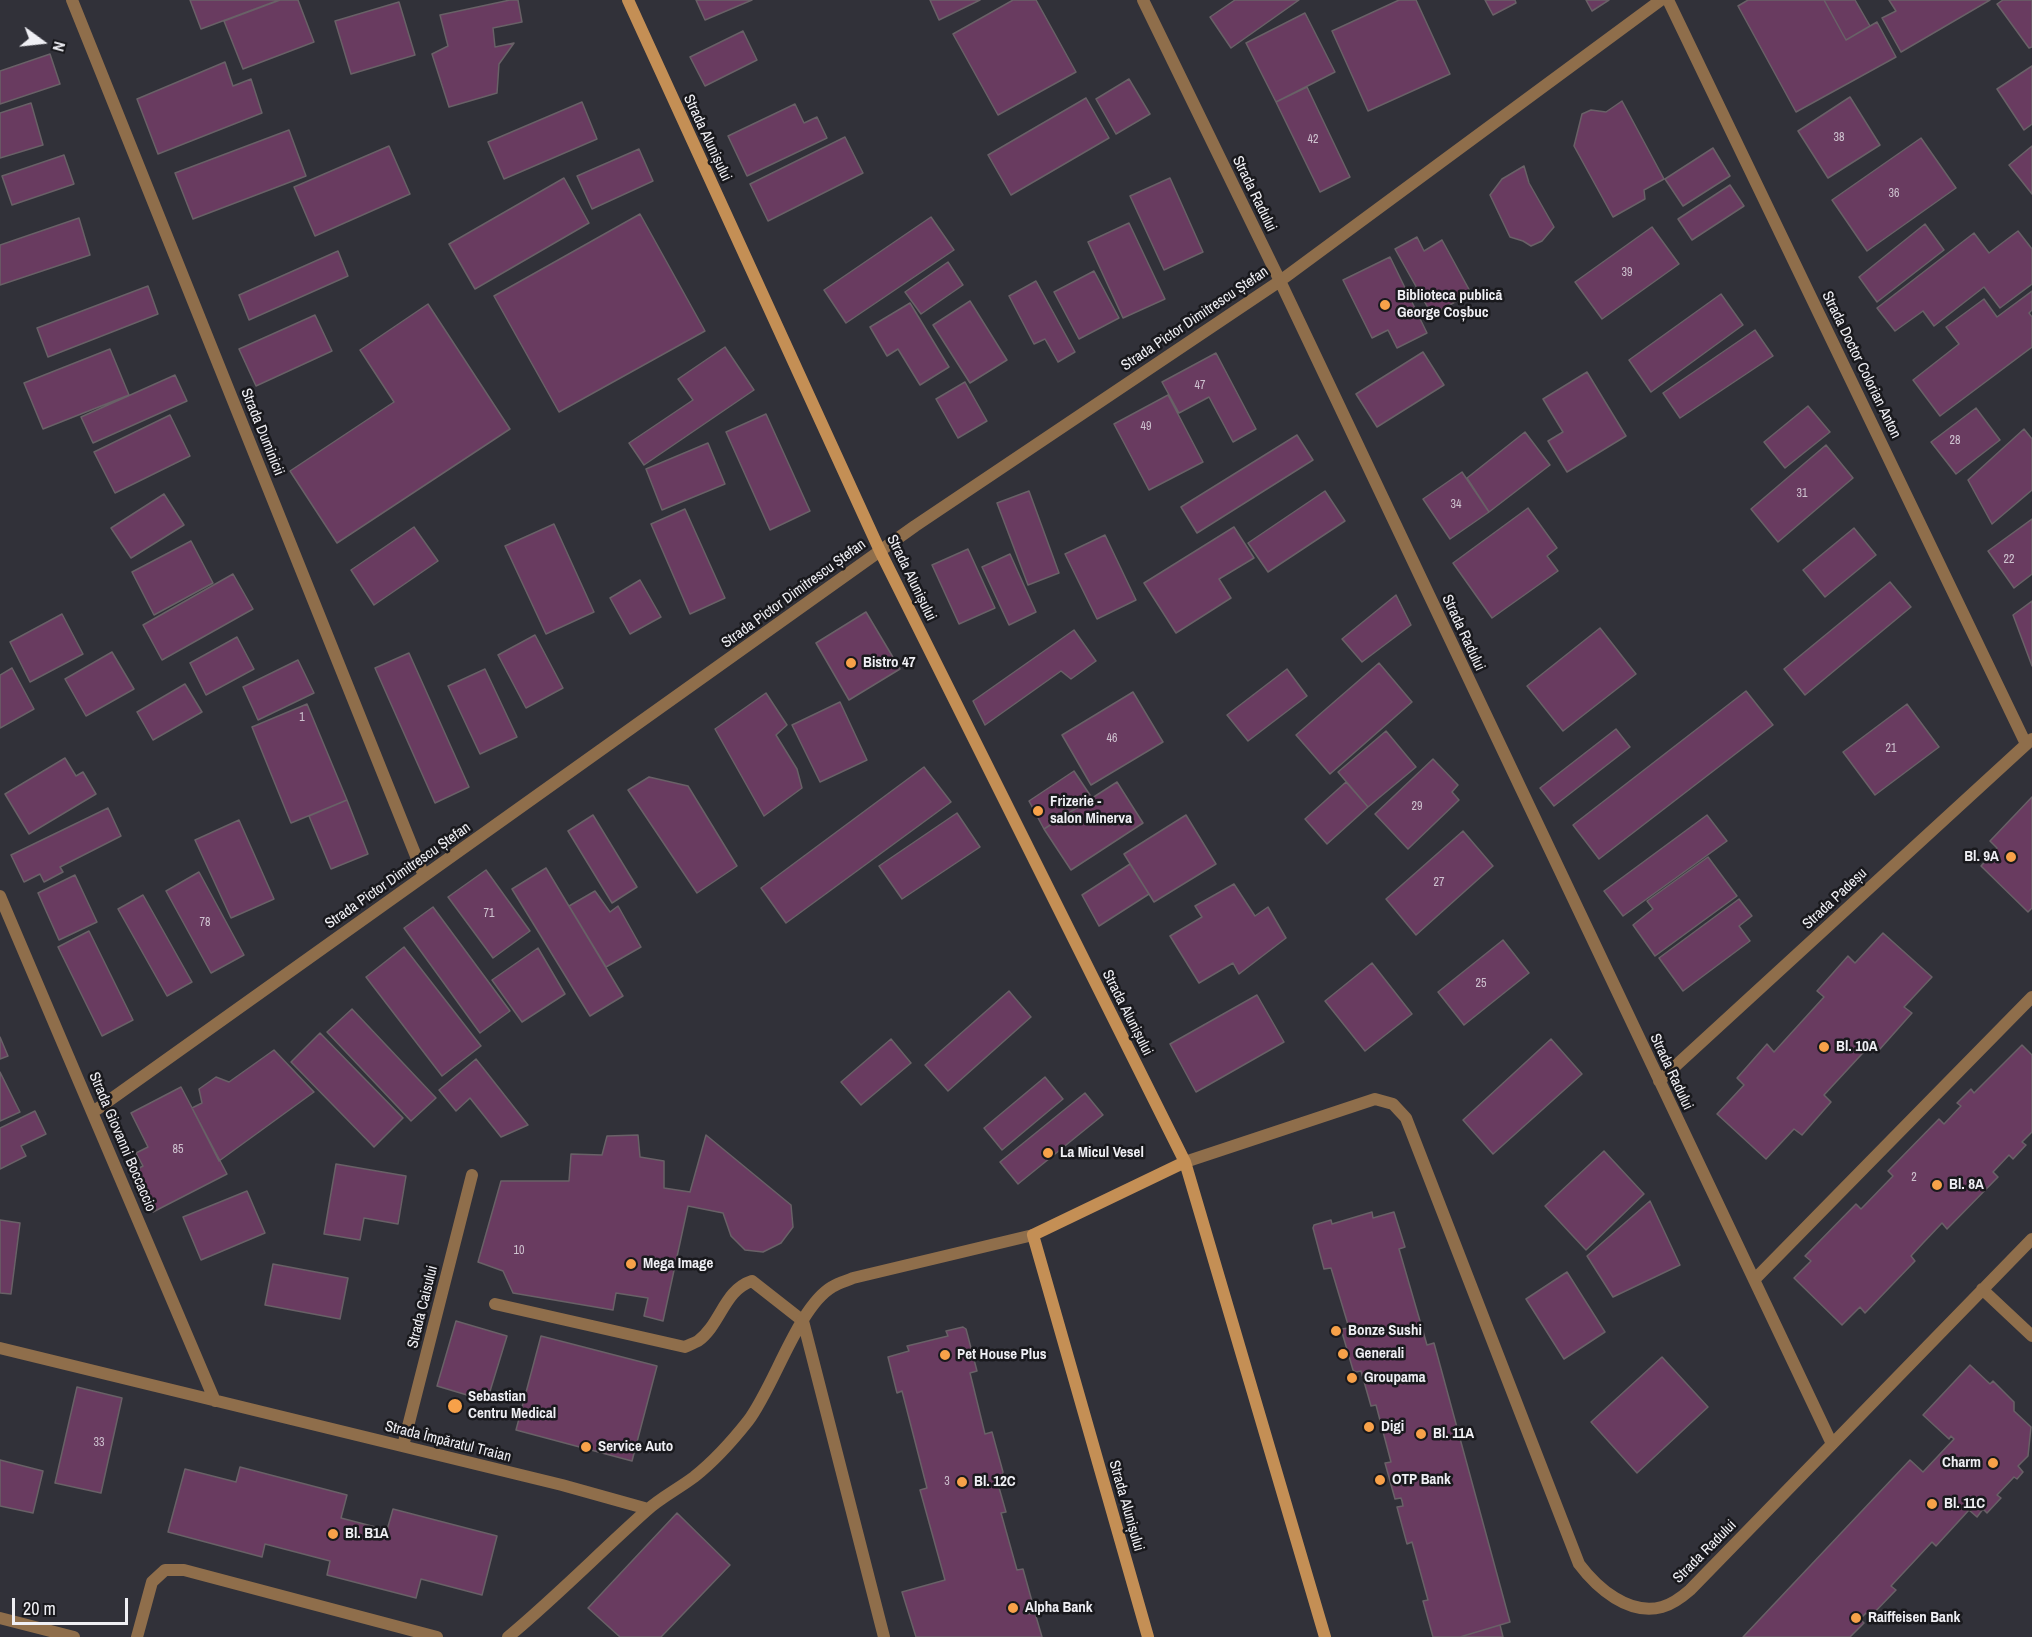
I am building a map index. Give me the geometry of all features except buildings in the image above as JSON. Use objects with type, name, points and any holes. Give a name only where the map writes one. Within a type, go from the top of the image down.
[{"type":"street","name":"Strada Duminicii","points":[[72,0],[424,876]]},
{"type":"street","name":"Strada Alunișului","points":[[628,0],[880,551],[1185,1162],[1325,1637]]},
{"type":"street","name":"Strada Radului","points":[[1143,0],[1280,280],[1832,1444]]},
{"type":"street","name":"Strada Pictor Dimitrescu Ștefan","points":[[93,1112],[880,551],[1280,280],[1661,0]]},
{"type":"street","name":"Strada Doctor Colorian Anton","points":[[1668,0],[2029,742]]},
{"type":"street","name":"Strada Padeșu","points":[[1659,1081],[2029,742]]},
{"type":"street","name":"Strada Giovanni Boccaccio","points":[[0,896],[215,1401]]},
{"type":"street","points":[[1754,1280],[2032,997]]},
{"type":"street","name":"Strada Radului","points":[[1185,1162],[1375,1099],[1393,1104],[1406,1118],[1580,1564],[1590,1579],[1603,1591],[1635,1606],[1648,1608],[1662,1607],[1676,1601],[1690,1590],[2032,1239]]},
{"type":"street","points":[[508,1637],[548,1604],[648,1509],[696,1475],[748,1421],[765,1394],[802,1321],[815,1302],[831,1287],[853,1278],[1033,1235],[1185,1162]]},
{"type":"street","name":"Strada Caisului","points":[[403,1446],[472,1175]]},
{"type":"street","name":"Strada Alunișului","points":[[1033,1235],[1148,1637]]},
{"type":"street","points":[[495,1304],[685,1347],[698,1341],[741,1284],[752,1281],[802,1321],[884,1637]]},
{"type":"street","points":[[1982,1289],[2032,1336]]},
{"type":"street","name":"Strada Împăratul Traian","points":[[0,1348],[562,1485],[648,1509]]},
{"type":"street","points":[[137,1637],[152,1582],[165,1570],[184,1570],[437,1637]]},
{"type":"street","points":[[0,1618],[75,1637]]},
{"type":"place","name":"Biblioteca publică George Coșbuc","points":[[1385,305]]},
{"type":"place","name":"Bistro 47","points":[[851,663]]},
{"type":"place","name":"Frizerie - salon Minerva","points":[[1038,811]]},
{"type":"place","name":"Bl. 9A","points":[[2011,857]]},
{"type":"place","name":"Bl. 10A","points":[[1824,1047]]},
{"type":"place","name":"La Micul Vesel","points":[[1048,1153]]},
{"type":"place","name":"Bl. 8A","points":[[1937,1185]]},
{"type":"place","name":"Mega Image","points":[[631,1264]]},
{"type":"place","name":"Bonze Sushi","points":[[1336,1331]]},
{"type":"place","name":"Generali","points":[[1343,1354]]},
{"type":"place","name":"Pet House Plus","points":[[945,1355]]},
{"type":"place","name":"Groupama","points":[[1352,1378]]},
{"type":"place","name":"Sebastian Centru Medical","points":[[455,1406]]},
{"type":"place","name":"Digi","points":[[1369,1427]]},
{"type":"place","name":"Bl. 11A","points":[[1421,1434]]},
{"type":"place","name":"Service Auto","points":[[586,1447]]},
{"type":"place","name":"Charm","points":[[1993,1463]]},
{"type":"place","name":"OTP Bank","points":[[1380,1480]]},
{"type":"place","name":"Bl. 12C","points":[[962,1482]]},
{"type":"place","name":"Bl. 11C","points":[[1932,1504]]},
{"type":"place","name":"Bl. B1A","points":[[333,1534]]},
{"type":"place","name":"Alpha Bank","points":[[1013,1608]]},
{"type":"place","name":"Raiffeisen Bank","points":[[1856,1618]]}]
